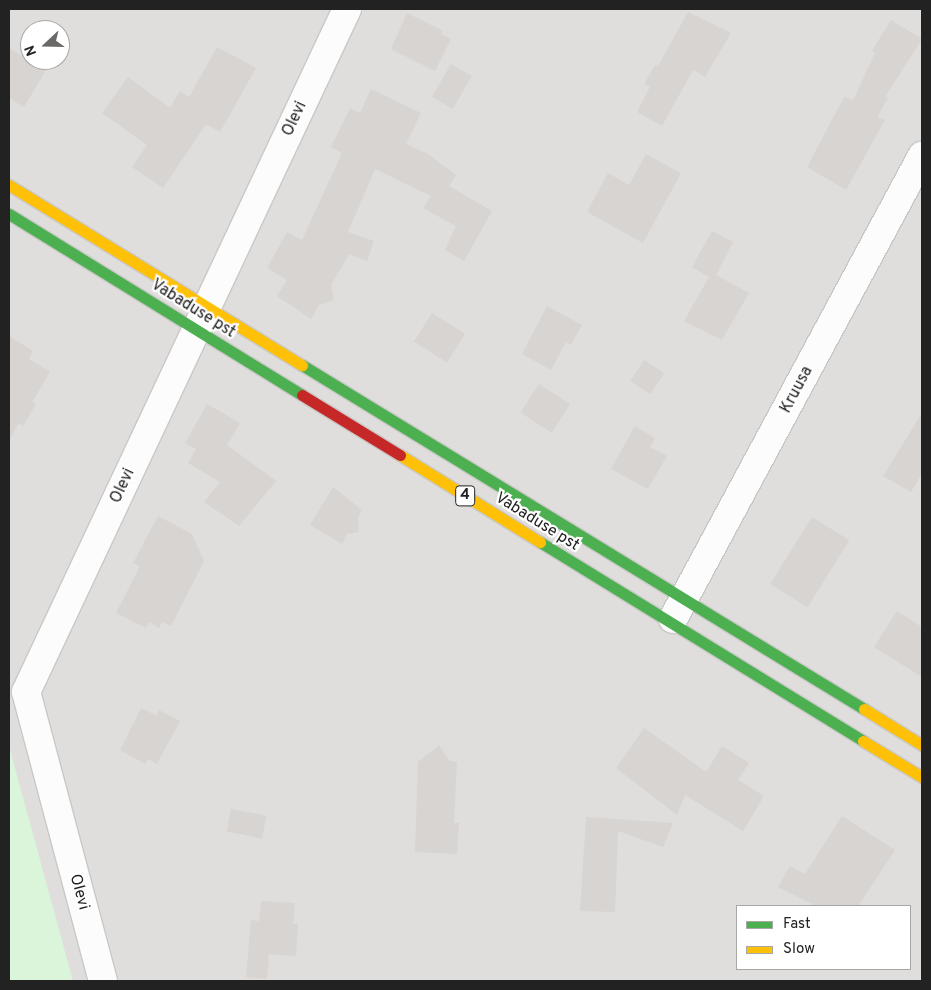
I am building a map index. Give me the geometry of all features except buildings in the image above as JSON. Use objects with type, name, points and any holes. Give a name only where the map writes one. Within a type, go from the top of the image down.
[{"type":"highway","name":"Vabaduse pst","points":[[9,185],[202,319],[671,623],[922,777]]},
{"type":"highway","name":"Vabaduse pst","points":[[9,214],[202,319],[684,599],[922,746]]},
{"type":"street","name":"Olevi","points":[[103,981],[26,692],[347,9]]},
{"type":"street","name":"Kruusa","points":[[671,623],[922,156]]},
{"type":"shaded area","points":[[9,9],[922,9],[922,981],[9,981]]},
{"type":"green space","points":[[9,746],[73,981],[9,981]]},
{"type":"traffic: fast","points":[[9,214],[302,395]]},
{"type":"traffic: fast","points":[[302,365],[864,709]]},
{"type":"traffic: fast","points":[[540,542],[863,741]]},
{"type":"traffic: slow","points":[[9,185],[302,365]]},
{"type":"traffic: slow","points":[[400,455],[540,542]]},
{"type":"traffic: slow","points":[[864,709],[922,745]]},
{"type":"traffic: slow","points":[[863,741],[922,777]]},
{"type":"traffic: jam","points":[[302,395],[400,455]]}]
